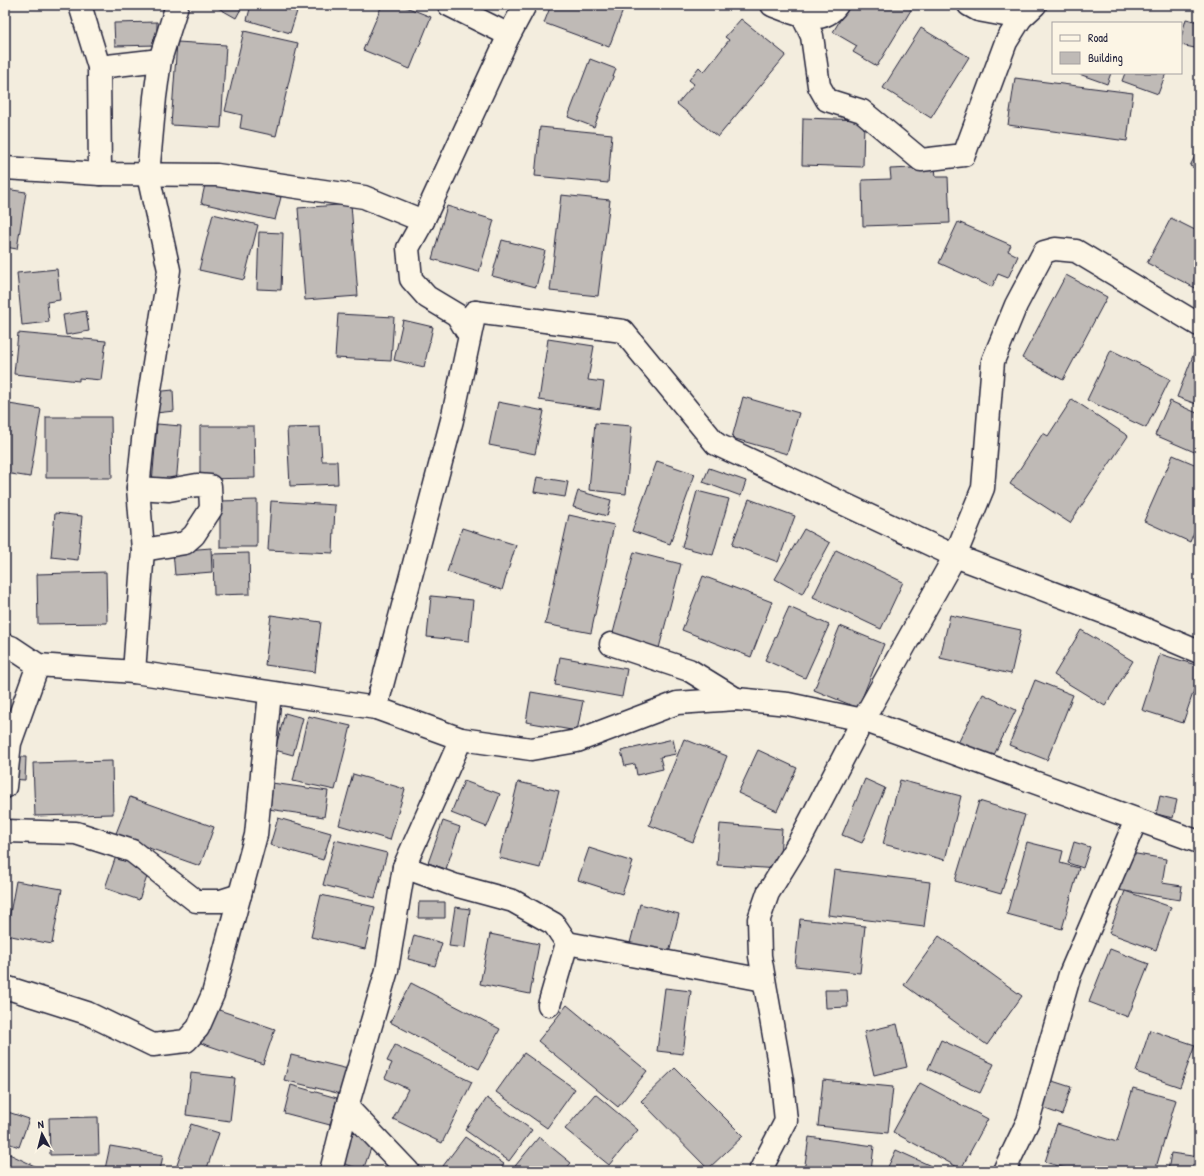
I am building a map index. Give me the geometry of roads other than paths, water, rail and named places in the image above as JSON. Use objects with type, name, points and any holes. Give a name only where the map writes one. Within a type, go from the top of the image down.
[{"type":"street","points":[[80,5],[99,67],[100,174]]},
{"type":"street","points":[[134,672],[143,550],[138,488],[145,421],[169,270],[148,175],[160,60],[177,5]]},
{"type":"street","points":[[449,5],[509,35]]},
{"type":"street","points":[[475,312],[466,330],[457,315],[427,297],[411,280],[408,248],[423,221],[509,35],[525,5]]},
{"type":"street","points":[[772,5],[803,17],[820,17],[834,10],[837,5]]},
{"type":"street","points":[[969,5],[978,10],[1028,12]]},
{"type":"street","points":[[803,17],[812,36],[819,86],[827,100],[862,111],[921,160],[964,155],[1006,42],[1028,12]]},
{"type":"street","points":[[99,67],[160,60]]},
{"type":"street","points":[[5,168],[100,174],[217,175],[364,197],[423,221]]},
{"type":"street","points":[[760,1171],[786,1121],[782,1081],[760,956],[759,919],[768,893],[798,844],[863,720],[955,556],[982,488],[993,361],[1016,305],[1044,252],[1055,249],[1076,251],[1199,325]]},
{"type":"street","points":[[475,312],[623,331],[716,444],[955,556],[1124,620],[1199,652]]},
{"type":"street","points":[[376,708],[452,420],[475,312]]},
{"type":"street","points":[[138,488],[170,490],[197,485],[210,486],[211,509],[194,535],[185,543],[143,550]]},
{"type":"street","points":[[611,644],[689,670],[736,699]]},
{"type":"street","points":[[5,645],[11,647],[38,665],[134,672],[376,708],[461,739],[531,749],[577,741],[677,703],[736,699],[788,704],[863,720],[1199,842]]},
{"type":"street","points":[[5,787],[10,743],[38,665]]},
{"type":"street","points":[[5,987],[87,1013],[153,1046],[186,1041],[198,1028],[213,994],[256,835],[270,693]]},
{"type":"street","points":[[331,1171],[347,1107],[387,970],[404,868],[461,739]]},
{"type":"street","points":[[1004,1171],[1028,1121],[1070,974],[1136,820]]},
{"type":"street","points":[[5,831],[76,833],[132,851],[196,901],[221,901],[240,895]]},
{"type":"street","points":[[404,868],[454,885],[513,901],[554,924],[567,943],[764,980]]},
{"type":"street","points":[[549,1005],[567,943]]},
{"type":"street","points":[[347,1107],[408,1171]]}]
